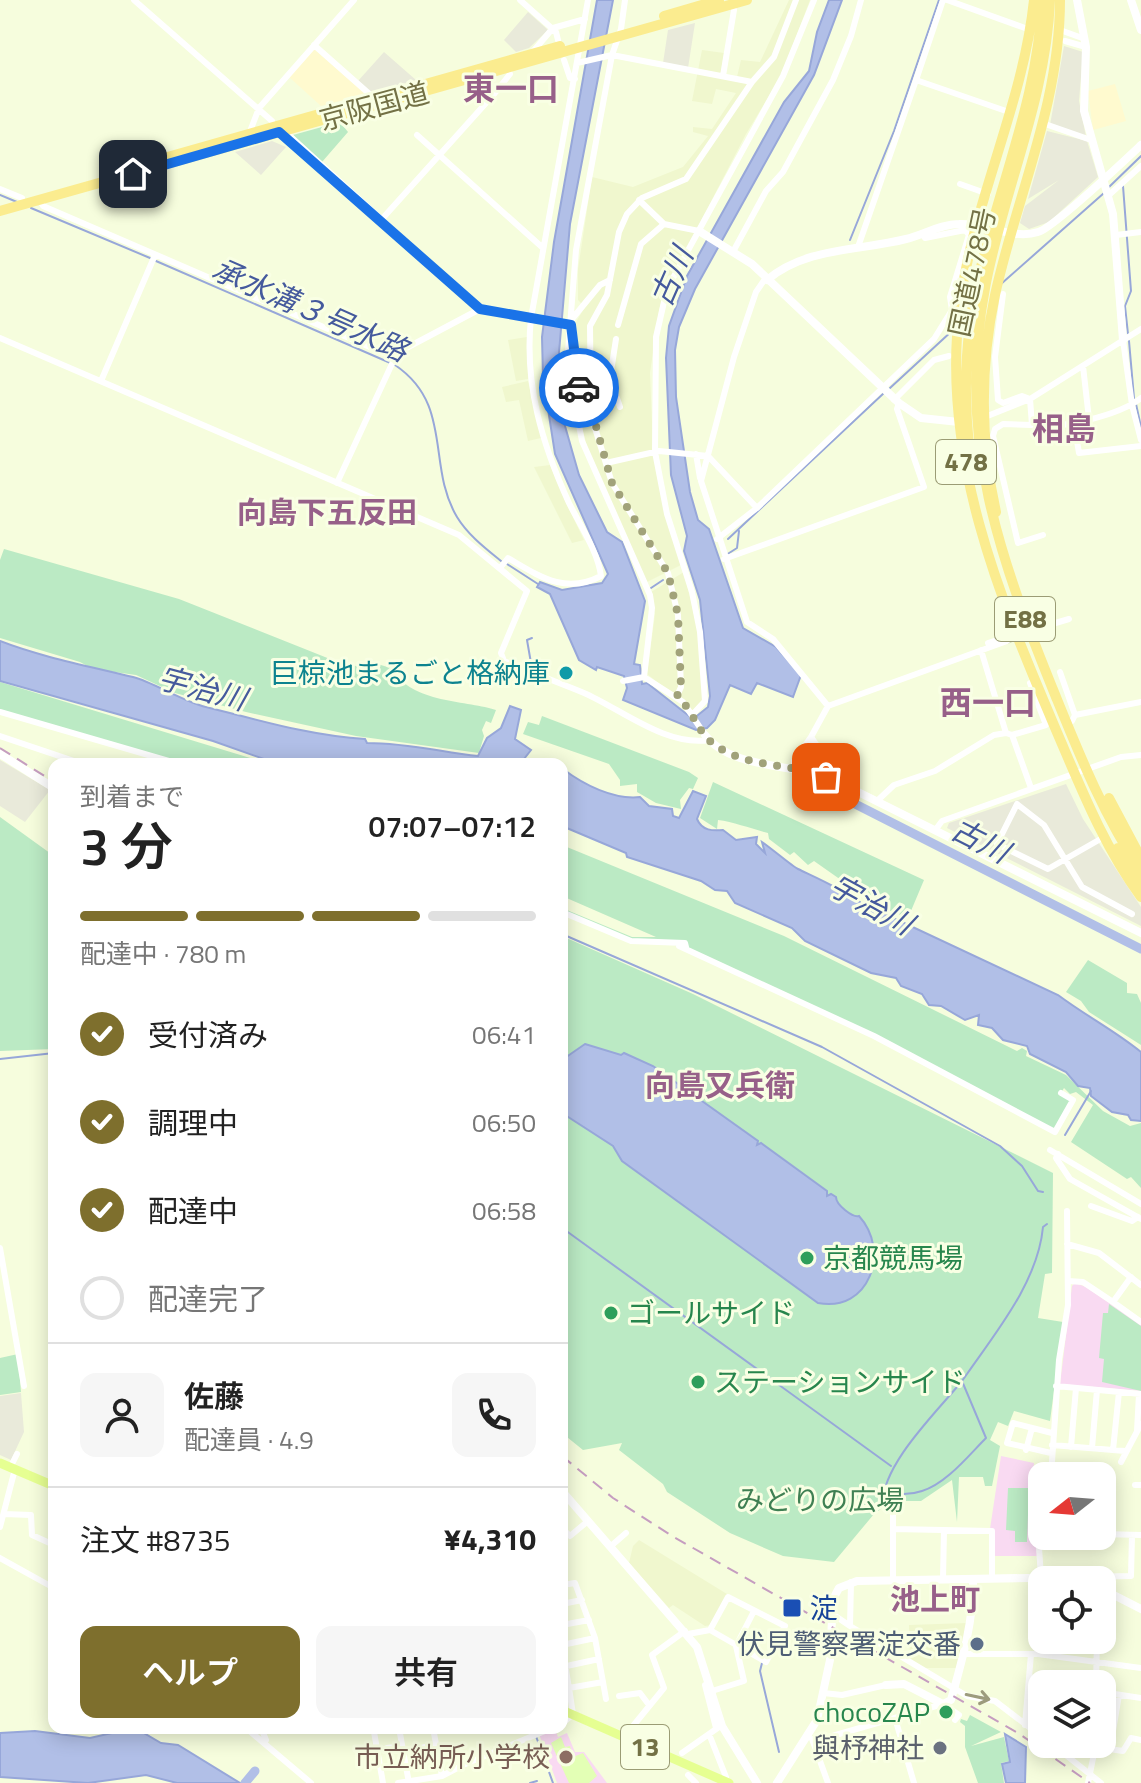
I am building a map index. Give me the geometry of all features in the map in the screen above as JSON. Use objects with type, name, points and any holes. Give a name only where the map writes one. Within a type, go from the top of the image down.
[{"type":"highway","name":"京阪国道","points":[[616,34],[691,4],[719,0]]},
{"type":"highway","name":"京阪国道","points":[[23,200],[40,200],[508,69],[616,34],[747,0]]},
{"type":"highway","name":"国道478号","points":[[1034,0],[957,325],[955,371],[986,552],[1011,638],[1104,837],[1141,897]]},
{"type":"highway","name":"E88","points":[[1042,0],[1028,103],[977,284],[963,420],[981,510],[1019,627],[1089,791],[1141,884]]},
{"type":"highway","name":"E88","points":[[1050,0],[1036,106],[995,243],[976,348],[976,435],[985,494],[999,547],[1073,736],[1117,831],[1141,871]]},
{"type":"highway","name":"国道478号","points":[[1060,0],[1046,126],[995,297],[987,353],[984,417],[991,484],[1007,552],[1093,766],[1141,858]]},
{"type":"highway","points":[[963,420],[963,349],[968,288],[1024,87],[1028,30]]},
{"type":"highway","points":[[976,348],[1037,127],[1057,30]]},
{"type":"highway","name":"京阪国道","points":[[4,206],[374,98],[530,55],[582,44]]},
{"type":"main road","points":[[0,1463],[48,1483]]},
{"type":"main road","name":"13","points":[[568,1712],[727,1780]]},
{"type":"street","points":[[134,0],[272,121]]},
{"type":"street","points":[[249,134],[259,108],[354,0]]},
{"type":"street","points":[[520,0],[553,28],[558,40]]},
{"type":"street","points":[[502,564],[555,584],[583,583],[601,576],[550,462],[535,409],[529,362],[543,248],[588,0]]},
{"type":"street","points":[[625,0],[610,55],[576,250],[567,364],[582,441],[650,595],[652,608],[644,677]]},
{"type":"street","points":[[677,696],[681,687],[678,615],[668,573],[617,492],[606,463],[590,405],[590,326],[603,304],[621,226],[639,200],[686,179],[752,82],[774,57],[796,0]]},
{"type":"street","points":[[694,716],[705,701],[700,632],[692,592],[667,514],[657,452],[654,360],[661,306],[783,76],[808,20],[813,0]]},
{"type":"street","points":[[733,250],[766,191],[783,172],[833,80],[851,36],[861,0]]},
{"type":"street","points":[[858,247],[945,0],[1028,30]]},
{"type":"street","points":[[1077,0],[1085,43],[1082,98],[1091,140],[1109,195],[1116,235],[1123,340],[1132,405],[1141,440]]},
{"type":"street","points":[[1131,0],[1141,30]]},
{"type":"street","points":[[723,76],[734,10]]},
{"type":"street","points":[[530,55],[553,28],[585,19]]},
{"type":"street","points":[[1057,30],[1085,43]]},
{"type":"street","points":[[1065,41],[1085,43]]},
{"type":"street","points":[[314,45],[374,98]]},
{"type":"street","points":[[578,64],[610,55],[752,82]]},
{"type":"street","points":[[564,60],[570,78],[575,79]]},
{"type":"street","points":[[382,219],[510,74],[508,69]]},
{"type":"street","points":[[916,80],[1009,110]]},
{"type":"street","points":[[1046,126],[1067,136],[1069,132],[1091,140]]},
{"type":"street","points":[[279,132],[382,219],[480,309],[570,323]]},
{"type":"street","points":[[417,135],[543,248]]},
{"type":"street","points":[[291,137],[312,158]]},
{"type":"street","points":[[701,481],[731,367],[756,292],[766,280],[799,260],[960,224],[1029,235],[1044,230],[1141,145]]},
{"type":"street","points":[[1109,195],[1141,166]]},
{"type":"street","points":[[960,184],[988,194]]},
{"type":"street","points":[[0,189],[23,200]]},
{"type":"street","points":[[40,200],[43,206],[392,358]]},
{"type":"street","points":[[639,200],[664,224],[700,232],[733,250],[881,388],[921,418],[963,420],[984,417],[1030,399],[1141,329]]},
{"type":"street","points":[[618,325],[641,244],[664,224]]},
{"type":"street","points":[[717,539],[757,508],[934,339],[952,310],[950,297],[968,232],[947,231],[925,238],[922,234]]},
{"type":"street","points":[[1116,235],[1141,232]]},
{"type":"street","points":[[101,381],[155,256]]},
{"type":"street","points":[[590,405],[578,387],[570,323],[600,285],[610,280]]},
{"type":"street","points":[[1003,294],[995,357],[998,400],[1003,403],[1022,396],[1030,399]]},
{"type":"street","points":[[337,483],[392,358],[480,309]]},
{"type":"street","points":[[959,347],[988,321]]},
{"type":"street","points":[[0,338],[459,535],[502,564],[527,591],[501,653],[504,661],[678,737],[707,738],[768,767],[794,768],[826,777],[1141,933]]},
{"type":"street","points":[[616,339],[610,378],[620,407]]},
{"type":"street","points":[[895,400],[934,360],[949,356]]},
{"type":"street","points":[[1083,366],[1089,419]]},
{"type":"street","points":[[1043,535],[1018,543],[993,436],[995,429],[1003,424],[1074,423],[1132,405],[1141,398]]},
{"type":"street","points":[[1030,399],[1032,425]]},
{"type":"street","points":[[724,559],[924,487],[895,400]]},
{"type":"street","points":[[1074,423],[1079,453],[1141,446]]},
{"type":"street","points":[[606,463],[657,452],[708,456],[757,508]]},
{"type":"street","points":[[695,454],[717,539],[747,622],[773,639],[828,706]]},
{"type":"street","points":[[1042,627],[1069,619]]},
{"type":"street","points":[[794,768],[794,761],[828,706],[981,650],[984,645],[1011,638]]},
{"type":"street","points":[[981,650],[1031,788]]},
{"type":"street","points":[[1060,672],[1073,718],[1141,702]]},
{"type":"street","points":[[623,681],[644,677],[677,696],[707,738]]},
{"type":"street","points":[[877,801],[894,785],[935,771],[994,735],[1046,725],[1030,683]]},
{"type":"street","points":[[0,713],[150,758]]},
{"type":"street","points":[[0,713],[158,758]]},
{"type":"street","points":[[0,736],[65,758]]},
{"type":"street","points":[[811,737],[829,763],[826,777]]},
{"type":"street","points":[[0,754],[48,784]]},
{"type":"street","points":[[936,829],[942,821],[1074,772],[1121,757],[1141,755]]},
{"type":"street","points":[[1013,795],[1017,804],[1044,825],[1082,887],[1132,914]]},
{"type":"street","points":[[1017,804],[997,844],[1048,869],[1104,837]]},
{"type":"street","points":[[568,915],[631,941],[685,943],[686,947],[679,946],[874,1036],[1055,1132],[1073,1100],[1061,1093]]},
{"type":"street","points":[[1050,1150],[1141,1204]]},
{"type":"street","points":[[1058,1154],[1056,1158],[1070,1179],[1140,1218]]},
{"type":"street","points":[[1091,1206],[1132,1221],[1140,1218]]},
{"type":"street","points":[[1052,1462],[1056,1386],[1068,1281],[1067,1217]]},
{"type":"street","points":[[1067,1244],[1099,1253],[1141,1285]]},
{"type":"street","points":[[0,1248],[24,1386]]},
{"type":"street","points":[[1113,1302],[1131,1277]]},
{"type":"street","points":[[1068,1281],[1083,1282],[1141,1322]]},
{"type":"street","points":[[1056,1386],[1140,1394],[1138,1432],[1121,1462]]},
{"type":"street","points":[[1071,1447],[1076,1388]]},
{"type":"street","points":[[1092,1448],[1097,1390]]},
{"type":"street","points":[[1113,1450],[1119,1392]]},
{"type":"street","points":[[1052,1433],[1013,1423],[1007,1443],[1026,1450],[1071,1447],[1125,1451]]},
{"type":"street","points":[[1026,1450],[1032,1428]]},
{"type":"street","points":[[0,1527],[17,1454]]},
{"type":"street","points":[[568,1498],[685,1633],[702,1658],[719,1727]]},
{"type":"street","points":[[893,1502],[893,1580]]},
{"type":"street","points":[[4,1514],[31,1515],[32,1535],[48,1542]]},
{"type":"street","points":[[568,1534],[570,1536],[588,1521]]},
{"type":"street","points":[[893,1529],[992,1531],[992,1578]]},
{"type":"street","points":[[943,1579],[944,1530]]},
{"type":"street","points":[[611,1546],[626,1533]]},
{"type":"street","points":[[1116,1534],[1141,1535]]},
{"type":"street","points":[[1116,1577],[1131,1576],[1132,1535]]},
{"type":"street","points":[[0,1558],[48,1585]]},
{"type":"street","points":[[777,1783],[812,1739],[830,1660],[831,1613],[836,1591],[851,1582],[1028,1577]]},
{"type":"street","points":[[812,1739],[951,1700],[974,1601],[973,1579]]},
{"type":"street","points":[[850,1626],[851,1582]]},
{"type":"street","points":[[568,1584],[575,1583],[595,1638],[606,1699]]},
{"type":"street","points":[[1116,1596],[1141,1609]]},
{"type":"street","points":[[624,1737],[664,1688],[652,1655],[685,1633],[710,1630],[766,1662],[785,1626],[728,1597],[710,1630]]},
{"type":"street","points":[[568,1603],[582,1600]]},
{"type":"street","points":[[712,1691],[744,1681],[736,1646],[754,1611]]},
{"type":"street","points":[[831,1613],[967,1696],[995,1701],[1028,1727]]},
{"type":"street","points":[[568,1624],[589,1620]]},
{"type":"street","points":[[685,1633],[700,1666],[719,1727],[757,1783]]},
{"type":"street","points":[[568,1644],[595,1638]]},
{"type":"street","points":[[963,1654],[1028,1654]]},
{"type":"street","points":[[1030,1670],[1031,1654],[1141,1668]]},
{"type":"street","points":[[1096,1654],[1096,1670]]},
{"type":"street","points":[[568,1665],[599,1659]]},
{"type":"street","points":[[568,1688],[603,1682]]},
{"type":"street","points":[[823,1693],[842,1695],[904,1684],[959,1715],[955,1720]]},
{"type":"street","points":[[619,1696],[640,1693],[649,1705]]},
{"type":"street","points":[[1116,1694],[1141,1698]]},
{"type":"street","points":[[568,1695],[573,1714],[568,1719]]},
{"type":"street","points":[[1116,1713],[1119,1695]]},
{"type":"street","points":[[1025,1725],[1028,1699]]},
{"type":"street","points":[[895,1718],[914,1783]]},
{"type":"street","points":[[682,1753],[719,1727]]},
{"type":"street","points":[[254,1734],[311,1783]]},
{"type":"street","points":[[264,1734],[268,1744]]},
{"type":"street","points":[[374,1734],[383,1783]]},
{"type":"street","points":[[400,1734],[408,1782]]},
{"type":"street","points":[[434,1734],[442,1776]]},
{"type":"street","points":[[398,1783],[423,1782],[442,1776],[534,1734]]},
{"type":"street","points":[[709,1734],[727,1780]]},
{"type":"street","points":[[1116,1750],[1123,1751],[1131,1738],[1141,1740]]},
{"type":"street","points":[[812,1739],[828,1783]]},
{"type":"street","points":[[414,1750],[436,1744]]},
{"type":"street","points":[[387,1748],[402,1746]]},
{"type":"street","points":[[1070,1758],[1101,1783]]},
{"type":"street","points":[[1088,1783],[1093,1758]]},
{"type":"street","points":[[688,1775],[696,1783]]},
{"type":"shaded area","points":[[789,0],[810,0],[781,76],[746,134],[663,294],[659,310],[650,373],[653,447],[681,565],[647,582],[588,450],[574,398],[583,395],[576,322],[585,307],[578,300],[578,269],[592,177],[633,187],[683,167],[708,136],[693,132],[693,127],[712,129],[736,93],[716,89],[712,104],[692,101],[702,50],[724,53],[720,77],[736,81],[741,60],[760,62]]},
{"type":"shaded area","points":[[528,12],[548,30],[529,48],[516,52],[504,40]]},
{"type":"shaded area","points":[[695,23],[688,68],[663,63],[668,30]]},
{"type":"shaded area","points":[[1064,46],[1083,52],[1079,101],[1086,137],[1050,125]]},
{"type":"shaded area","points":[[314,49],[366,94],[321,106],[289,77]]},
{"type":"shaded area","points":[[384,52],[416,80],[371,93],[358,81]]},
{"type":"shaded area","points":[[1115,84],[1126,121],[1093,130],[1088,91]]},
{"type":"shaded area","points":[[1047,131],[1087,141],[1098,177],[1049,222],[1029,229],[1020,223],[1025,206],[1059,180],[1028,199]]},
{"type":"shaded area","points":[[272,141],[286,147],[261,175],[235,152]]},
{"type":"shaded area","points":[[527,337],[528,379],[516,381],[508,340]]},
{"type":"shaded area","points":[[528,381],[541,438],[528,441],[519,400],[506,402],[502,387]]},
{"type":"shaded area","points":[[550,465],[584,540],[572,543],[534,467]]},
{"type":"shaded area","points":[[684,572],[698,632],[703,700],[694,711],[647,674],[655,614],[651,592]]},
{"type":"shaded area","points":[[0,760],[48,789],[25,822],[0,806]]},
{"type":"shaded area","points":[[1066,784],[1083,819],[1141,907],[1141,926],[947,828],[949,823]]},
{"type":"shaded area","points":[[1075,1283],[1086,1287],[1141,1325],[1141,1391],[1060,1384],[1072,1286]]},
{"type":"shaded area","points":[[21,1393],[24,1432],[11,1460],[0,1455],[0,1396]]},
{"type":"shaded area","points":[[1001,1456],[1029,1462],[1028,1550],[1037,1550],[1037,1556],[993,1556],[990,1529]]},
{"type":"shaded area","points":[[639,1540],[727,1594],[711,1625],[705,1626],[673,1605],[669,1608],[629,1563],[633,1546]]},
{"type":"shaded area","points":[[967,1623],[956,1668],[924,1668],[910,1660],[909,1625]]},
{"type":"shaded area","name":"市立納所小学校","points":[[539,1734],[557,1734],[558,1737],[567,1734],[575,1752],[584,1752],[607,1783],[557,1783]]},
{"type":"green space","points":[[340,122],[348,132],[322,162],[293,135]]},
{"type":"green space","points":[[4,549],[179,599],[340,663],[367,668],[371,662],[394,669],[401,680],[426,695],[496,710],[491,723],[486,721],[482,730],[484,736],[479,753],[356,736],[175,693],[136,675],[93,669],[80,662],[0,638],[0,560]]},
{"type":"green space","points":[[0,682],[250,758],[158,758],[0,712]]},
{"type":"green space","points":[[542,716],[698,778],[693,789],[689,788],[680,800],[681,809],[656,803],[637,792],[637,784],[620,786],[620,780],[609,764],[523,734],[528,722],[539,725]]},
{"type":"green space","points":[[713,782],[924,880],[908,918],[878,906],[814,861],[808,865],[794,852],[790,855],[769,839],[768,833],[718,820],[717,829],[700,818]]},
{"type":"green space","points":[[0,817],[48,852],[48,1049],[0,1051]]},
{"type":"green space","points":[[568,847],[784,936],[1017,1051],[1022,1048],[1027,1051],[1026,1056],[1066,1075],[1103,1111],[1130,1126],[1141,1123],[1141,1188],[1131,1177],[1127,1179],[1071,1142],[1093,1105],[1076,1092],[1070,1094],[1064,1088],[1061,1093],[1073,1100],[1055,1132],[963,1081],[685,946],[631,941],[568,915],[568,910],[632,937],[656,937],[568,899]]},
{"type":"green space","name":"京都競馬場","points":[[568,939],[693,994],[1053,1173],[1052,1273],[1045,1274],[1038,1318],[1063,1322],[1050,1421],[1014,1411],[1008,1426],[998,1422],[990,1440],[1000,1446],[992,1486],[985,1486],[983,1477],[959,1477],[957,1522],[952,1480],[921,1501],[892,1501],[874,1514],[834,1562],[783,1556],[730,1533],[667,1492],[663,1484],[619,1450],[622,1443],[583,1450],[568,1438]]},
{"type":"green space","points":[[1088,960],[1127,983],[1127,993],[1137,994],[1141,1003],[1141,1045],[1089,1012],[1081,1001],[1066,992]]},
{"type":"green space","points":[[1109,1304],[1141,1326],[1141,1391],[1102,1382],[1104,1359],[1099,1358],[1103,1313],[1108,1313]]},
{"type":"green space","points":[[18,1354],[21,1392],[0,1395],[0,1358]]},
{"type":"green space","points":[[1008,1488],[1028,1488],[1027,1542],[1015,1542],[1015,1531],[1006,1530]]},
{"type":"green space","points":[[970,1715],[1001,1732],[971,1746],[1004,1737],[1009,1761],[1001,1763],[1004,1783],[978,1783],[965,1747],[965,1726],[960,1722],[961,1719],[967,1721]]},
{"type":"sand","points":[[561,1737],[565,1747],[570,1746],[573,1757],[583,1753],[597,1776],[589,1783],[569,1783],[551,1743]]},
{"type":"water","points":[[597,0],[613,0],[570,224],[558,364],[563,419],[579,475],[607,532],[622,542],[645,601],[634,664],[640,665],[642,684],[647,683],[693,719],[708,707],[710,696],[700,600],[684,551],[687,536],[671,475],[666,358],[669,326],[687,276],[784,102],[809,71],[817,32],[829,0],[842,0],[814,75],[695,289],[679,327],[675,350],[676,397],[690,492],[698,520],[709,529],[743,628],[776,647],[801,675],[793,697],[757,683],[751,694],[730,685],[715,720],[707,728],[696,730],[623,700],[627,688],[624,676],[597,667],[596,670],[579,660],[550,594],[537,587],[540,582],[562,590],[602,583],[608,574],[555,454],[543,377],[542,337],[554,242]]},
{"type":"water","points":[[0,641],[48,657],[141,680],[188,701],[265,722],[365,739],[367,743],[478,756],[487,738],[501,728],[510,706],[521,710],[515,739],[531,750],[525,758],[261,758],[213,741],[0,681]]},
{"type":"water","points":[[568,773],[600,790],[620,796],[640,797],[649,806],[672,809],[673,816],[679,818],[693,791],[706,796],[697,819],[705,828],[723,830],[736,840],[757,837],[756,844],[765,853],[762,842],[795,867],[860,902],[862,912],[868,915],[870,907],[1058,995],[1141,1052],[1141,1121],[1112,1112],[1091,1096],[1090,1088],[1078,1086],[1066,1072],[1030,1054],[1027,1046],[1003,1040],[992,1028],[978,1025],[979,1015],[965,1020],[941,1006],[929,1005],[922,994],[901,986],[896,978],[871,973],[805,941],[792,928],[735,903],[727,891],[715,890],[701,881],[627,857],[626,853],[568,829]]},
{"type":"water","points":[[585,1044],[621,1055],[624,1053],[653,1066],[758,1141],[757,1145],[761,1143],[827,1191],[827,1196],[831,1194],[836,1197],[845,1210],[859,1216],[869,1230],[874,1262],[862,1289],[850,1299],[836,1304],[818,1303],[622,1161],[613,1146],[568,1117],[568,1056]]},
{"type":"water","points":[[35,1731],[90,1738],[108,1734],[145,1734],[161,1743],[178,1745],[240,1783],[177,1783],[146,1775],[88,1783],[0,1777],[0,1733]]},
{"type":"water","points":[[1005,1734],[1026,1747],[1025,1783],[1006,1783],[1002,1764],[1010,1762]]},
{"type":"waterway","points":[[850,240],[894,131],[939,0]]},
{"type":"waterway","points":[[1108,188],[1141,156]]},
{"type":"waterway","points":[[1123,186],[1131,291],[1125,306],[1128,334]]},
{"type":"waterway","points":[[1001,284],[1104,193]]},
{"type":"waterway","name":"承水溝３号水路","points":[[0,195],[17,202]]},
{"type":"waterway","name":"承水溝３号水路","points":[[31,208],[150,258]]},
{"type":"waterway","name":"承水溝３号水路","points":[[156,261],[395,365],[413,381],[425,398],[432,417],[448,497],[457,517],[501,561]]},
{"type":"waterway","points":[[890,388],[953,330]]},
{"type":"waterway","points":[[1129,341],[1134,398]]},
{"type":"waterway","points":[[728,539],[885,392]]},
{"type":"waterway","points":[[1136,404],[1141,427]]},
{"type":"waterway","points":[[726,555],[737,548],[739,531]]},
{"type":"waterway","name":"承水溝３号水路","points":[[507,564],[538,584]]},
{"type":"waterway","points":[[651,588],[663,580]]},
{"type":"waterway","points":[[531,663],[527,640],[532,638]]},
{"type":"waterway","name":"古川","points":[[798,775],[1141,949]]},
{"type":"waterway","points":[[568,937],[822,1047],[1000,1146],[1022,1166],[1038,1191],[1043,1192]]},
{"type":"waterway","points":[[0,1059],[48,1054]]},
{"type":"waterway","points":[[1065,1135],[1091,1091]]},
{"type":"waterway","points":[[962,1381],[986,1438],[940,1482],[922,1491],[900,1495],[882,1505],[891,1472],[901,1456],[962,1381],[1014,1305],[1033,1267],[1043,1227],[1047,1224]]},
{"type":"waterway","points":[[568,1232],[891,1466]]},
{"type":"waterway","points":[[762,1663],[760,1671],[779,1752]]},
{"type":"waterway","points":[[535,1734],[553,1783]]},
{"type":"waterway","points":[[245,1783],[255,1771]]},
{"type":"waterway","points":[[530,1783],[537,1781]]},
{"type":"tunnel","points":[[1007,641],[1042,627]]},
{"type":"railway","points":[[0,748],[48,778]]},
{"type":"railway","points":[[568,1461],[613,1498],[672,1536],[1018,1733],[1090,1783]]},
{"type":"way so far","points":[[579,388],[590,405],[612,483],[667,568],[678,615],[681,692],[677,696],[715,745],[768,767],[794,768],[826,777]]},
{"type":"place","name":"巨椋池まるごと格納庫","points":[[566,673]]},
{"type":"place","name":"京都競馬場","points":[[807,1258]]},
{"type":"place","name":"ゴールサイド","points":[[611,1313]]},
{"type":"place","name":"ステーションサイド","points":[[698,1382]]},
{"type":"place","name":"淀","points":[[792,1608]]},
{"type":"place","name":"伏見警察署淀交番","points":[[977,1644]]},
{"type":"place","name":"chocoZAP","points":[[946,1712]]},
{"type":"place","name":"與杼神社","points":[[940,1748]]},
{"type":"place","name":"市立納所小学校","points":[[566,1757]]},
{"type":"district","name":"東一口","points":[[511,89]]},
{"type":"district","name":"相島","points":[[1064,429]]},
{"type":"district","name":"向島下五反田","points":[[327,513]]},
{"type":"district","name":"西一口","points":[[988,703]]},
{"type":"district","name":"向島又兵衛","points":[[720,1086]]},
{"type":"district","name":"池上町","points":[[935,1600]]},
{"type":"route","points":[[133,174],[279,132],[282,138],[326,170],[480,309],[571,325],[579,388]]},
{"type":"water label","name":"宇治川","points":[[202,689]]},
{"type":"water label","name":"宇治川","points":[[871,905]]},
{"type":"park label","name":"みどりの広場","points":[[820,1500]]}]
